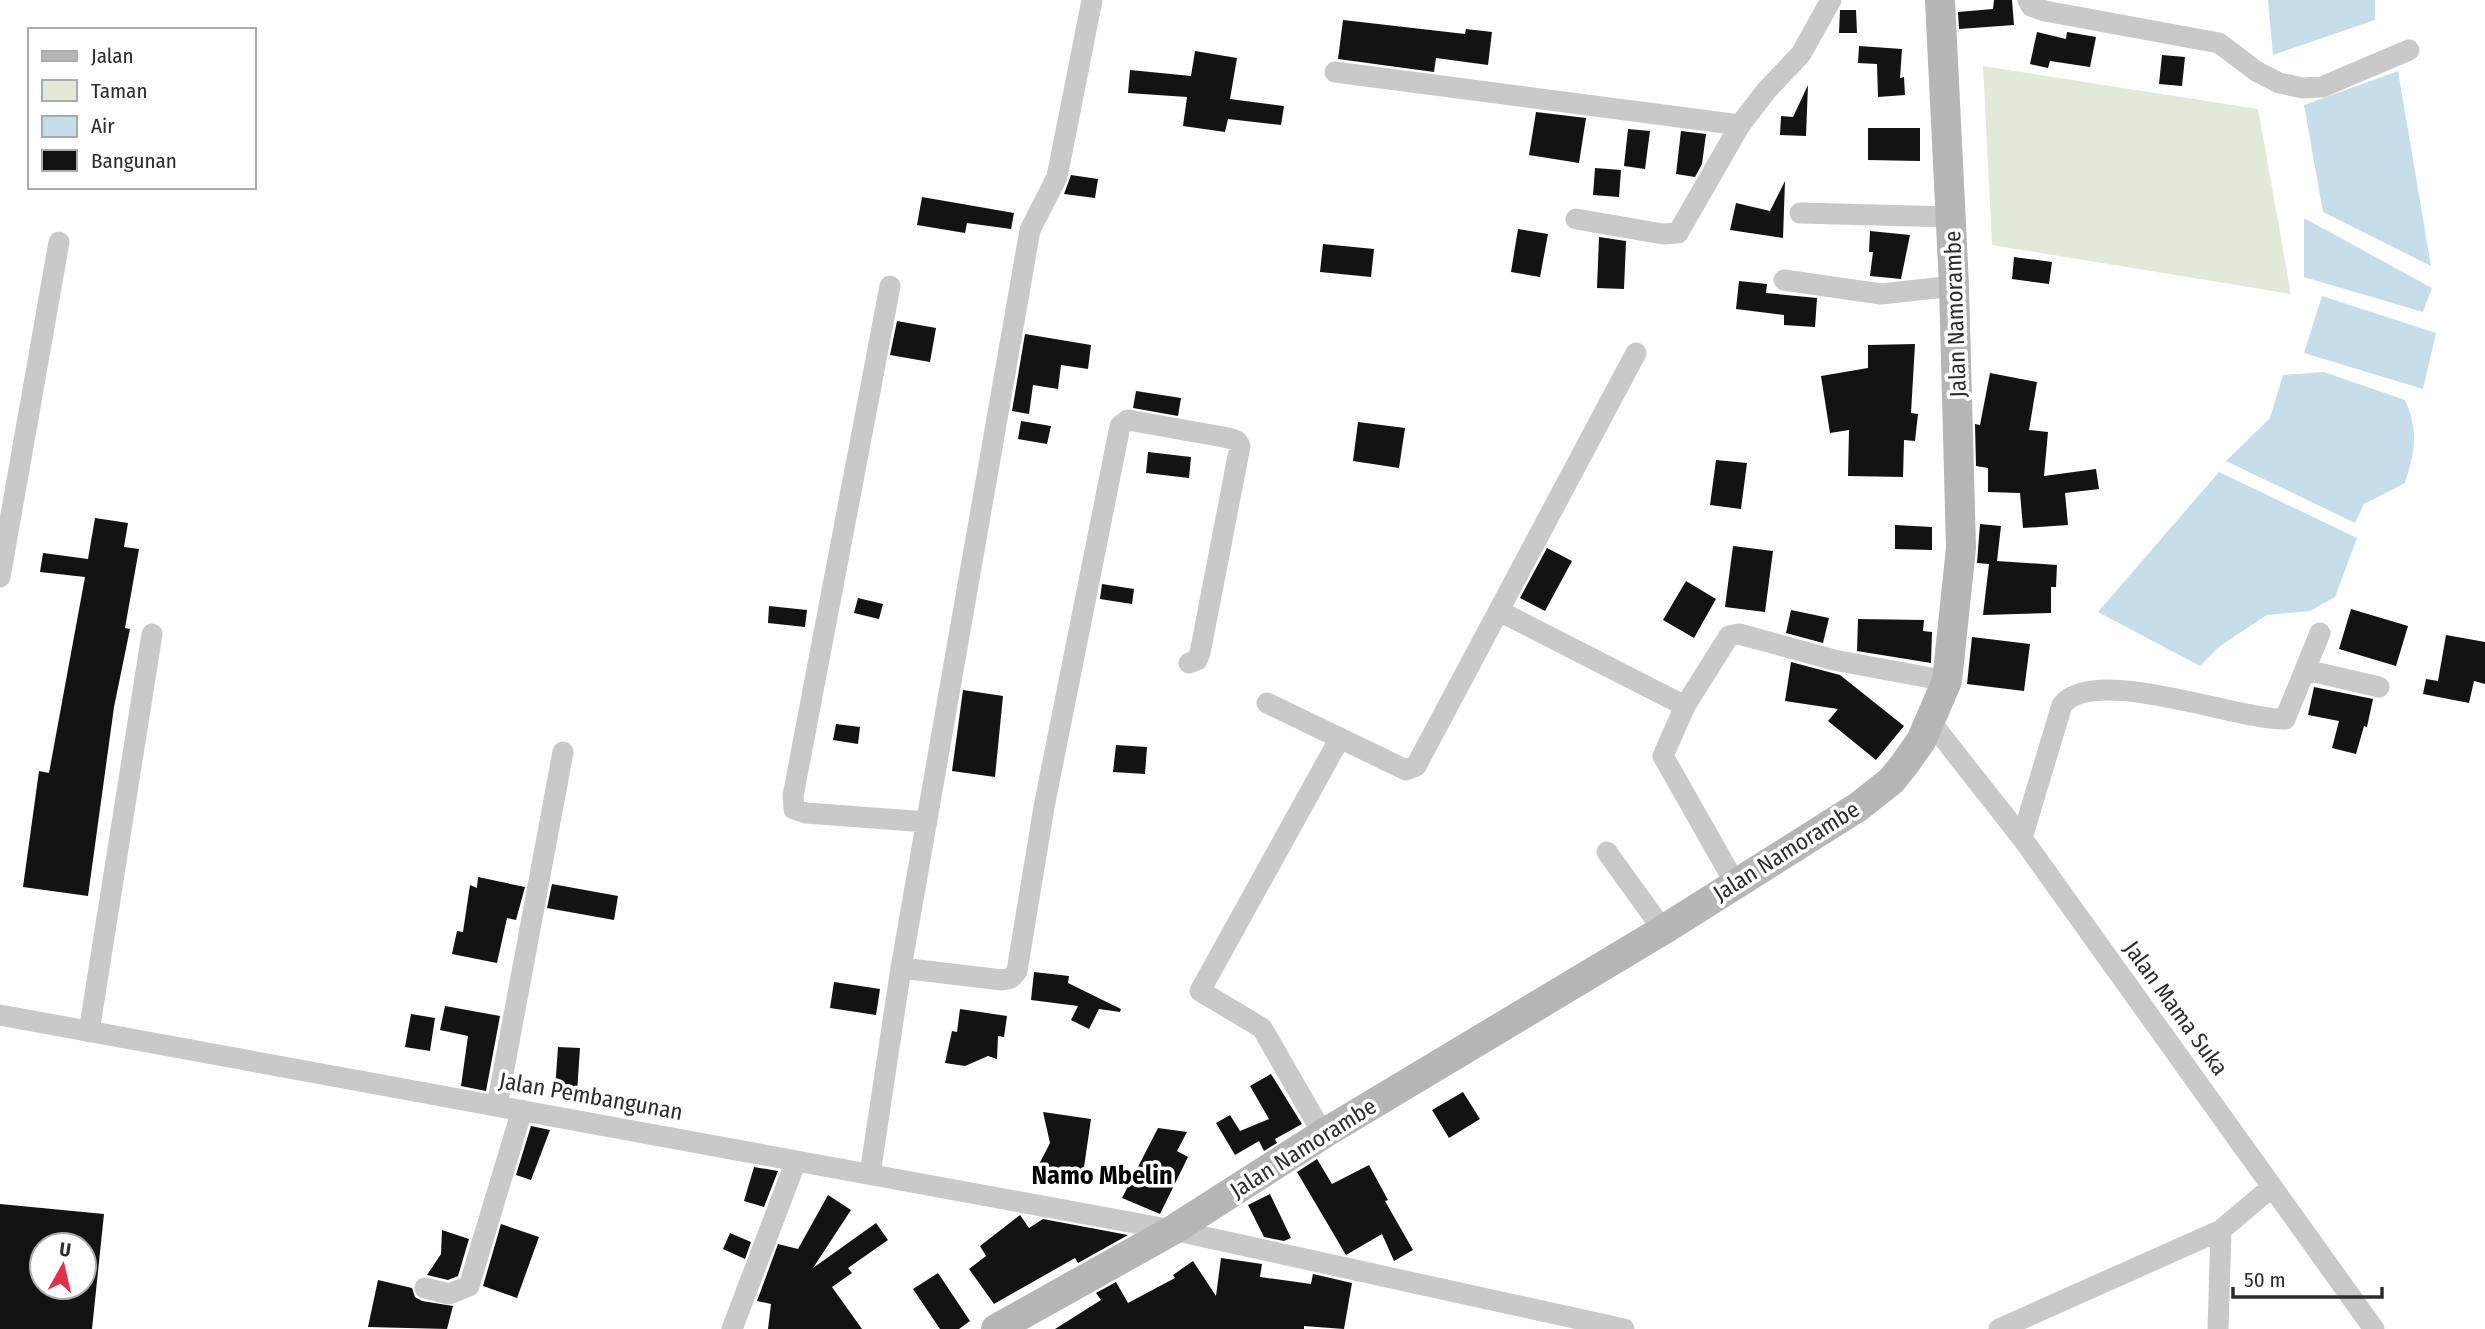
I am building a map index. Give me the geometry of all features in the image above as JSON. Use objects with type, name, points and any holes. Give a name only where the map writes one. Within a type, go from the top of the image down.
[{"type":"main road","name":"Jalan Namorambe","points":[[996,1329],[1172,1230],[1323,1133],[1663,930],[1858,807],[1883,788],[1904,765],[1930,721],[1947,681],[1962,524],[1952,217],[1941,0]]},
{"type":"street","points":[[870,1174],[901,968],[1030,230],[1057,177],[1092,0]]},
{"type":"street","points":[[1576,219],[1663,234],[1678,233],[1740,125],[1766,91],[1801,54],[1832,0]]},
{"type":"street","points":[[2028,0],[2031,6],[2045,11],[2219,43],[2256,71],[2279,83],[2303,88],[2322,87],[2409,50]]},
{"type":"street","points":[[1335,72],[1740,125]]},
{"type":"street","points":[[1800,213],[1952,217]]},
{"type":"street","points":[[0,577],[59,242]]},
{"type":"street","points":[[1784,280],[1881,293],[1954,286]]},
{"type":"street","points":[[890,286],[793,796],[794,809],[806,813],[927,822]]},
{"type":"street","points":[[1267,703],[1406,770],[1416,766],[1636,353]]},
{"type":"street","points":[[901,968],[1002,980],[1012,978],[1017,971],[1074,645],[1120,426],[1128,420],[1229,438],[1237,441],[1240,446],[1200,653],[1197,660],[1189,663]]},
{"type":"street","points":[[1499,611],[1685,706]]},
{"type":"street","points":[[2021,838],[2044,759],[2062,705],[2067,698],[2077,693],[2122,690],[2285,719],[2320,633]]},
{"type":"street","points":[[89,1032],[152,634]]},
{"type":"street","points":[[1735,883],[1663,756],[1685,706],[1729,636],[1734,634],[1834,660],[1947,681]]},
{"type":"street","points":[[2306,670],[2379,687]]},
{"type":"street","name":"Jalan Mama Suka","points":[[1930,721],[2021,838],[2374,1329]]},
{"type":"street","points":[[1323,1133],[1262,1028],[1199,990],[1340,738]]},
{"type":"street","points":[[497,1106],[563,752]]},
{"type":"street","points":[[1607,852],[1663,930]]},
{"type":"street","name":"Jalan Pembangunan","points":[[0,1015],[1172,1230],[1624,1329]]},
{"type":"street","points":[[425,1288],[449,1294],[468,1286],[522,1110]]},
{"type":"street","points":[[732,1329],[796,1161]]},
{"type":"street","points":[[1999,1329],[2221,1230],[2272,1187]]},
{"type":"street","points":[[2218,1329],[2221,1230]]},
{"type":"green space","points":[[1983,66],[2258,109],[2291,294],[1992,245]]},
{"type":"water","points":[[2268,0],[2375,0],[2375,20],[2273,55]]},
{"type":"water","points":[[2398,71],[2431,266],[2323,212],[2304,105]]},
{"type":"water","points":[[2304,218],[2432,288],[2423,312],[2304,277]]},
{"type":"water","points":[[2322,296],[2436,333],[2423,389],[2304,353]]},
{"type":"water","points":[[2324,372],[2405,400],[2412,422],[2413,451],[2405,483],[2364,504],[2355,523],[2226,461],[2270,418],[2283,375]]},
{"type":"water","points":[[2219,472],[2357,538],[2335,597],[2310,611],[2267,615],[2220,646],[2200,666],[2098,612]]},
{"type":"building","points":[[1994,0],[2012,0],[2014,25],[1959,29],[1958,12],[1993,9]]},
{"type":"building","points":[[1840,10],[1856,10],[1857,33],[1839,33]]},
{"type":"building","points":[[1343,20],[1465,34],[1466,29],[1492,32],[1488,65],[1436,58],[1434,72],[1338,59]]},
{"type":"building","points":[[2037,32],[2066,39],[2067,32],[2096,37],[2090,67],[2050,61],[2048,68],[2030,64]]},
{"type":"building","points":[[1859,46],[1902,49],[1900,78],[1904,77],[1905,95],[1878,97],[1877,64],[1858,63]]},
{"type":"building","points":[[1195,51],[1237,58],[1230,99],[1284,106],[1281,125],[1228,119],[1225,132],[1183,126],[1187,97],[1128,93],[1130,70],[1191,76]]},
{"type":"building","points":[[2162,55],[2185,57],[2182,86],[2159,84]]},
{"type":"building","points":[[1808,85],[1806,136],[1780,135],[1781,116],[1793,117]]},
{"type":"building","points":[[1536,112],[1586,118],[1579,163],[1529,155]]},
{"type":"building","points":[[1868,128],[1920,128],[1920,161],[1868,160]]},
{"type":"building","points":[[1628,129],[1650,131],[1645,169],[1624,166]]},
{"type":"building","points":[[1681,131],[1706,134],[1702,164],[1695,177],[1676,174]]},
{"type":"building","points":[[1595,168],[1621,170],[1619,197],[1593,195]]},
{"type":"building","points":[[1071,175],[1098,179],[1095,198],[1064,194]]},
{"type":"building","points":[[1785,181],[1783,238],[1730,230],[1736,203],[1770,211]]},
{"type":"building","points":[[922,197],[1014,213],[1011,229],[967,223],[965,233],[917,225]]},
{"type":"building","points":[[1518,229],[1548,234],[1540,277],[1511,272]]},
{"type":"building","points":[[1870,231],[1910,235],[1901,279],[1870,276],[1873,252],[1869,252]]},
{"type":"building","points":[[1599,237],[1626,241],[1624,289],[1597,288]]},
{"type":"building","points":[[1323,244],[1374,249],[1371,277],[1320,272]]},
{"type":"building","points":[[2014,257],[2052,262],[2049,284],[2012,279]]},
{"type":"building","points":[[1739,281],[1767,284],[1766,293],[1817,298],[1815,327],[1784,325],[1784,315],[1736,309]]},
{"type":"building","points":[[897,321],[936,328],[930,362],[890,355]]},
{"type":"building","points":[[1025,334],[1091,345],[1088,369],[1061,365],[1058,389],[1033,385],[1029,414],[1012,411]]},
{"type":"building","points":[[1915,344],[1911,413],[1918,414],[1915,441],[1904,440],[1903,477],[1848,476],[1849,430],[1830,433],[1821,376],[1868,368],[1868,345]]},
{"type":"building","points":[[1990,373],[2037,382],[2029,430],[2048,432],[2044,476],[2096,469],[2099,489],[2065,493],[2068,525],[2023,528],[2020,493],[1988,492],[1988,468],[1976,466],[1975,424],[1980,425]]},
{"type":"building","points":[[1136,391],[1181,398],[1178,416],[1133,408]]},
{"type":"building","points":[[1021,421],[1051,426],[1047,444],[1018,439]]},
{"type":"building","points":[[1358,422],[1405,428],[1399,468],[1353,461]]},
{"type":"building","points":[[1148,452],[1191,457],[1189,478],[1146,473]]},
{"type":"building","points":[[1716,460],[1747,463],[1741,509],[1710,505]]},
{"type":"building","points":[[95,518],[128,523],[124,547],[139,549],[125,628],[130,629],[114,707],[88,896],[23,887],[39,771],[49,773],[85,577],[40,572],[43,553],[88,559]]},
{"type":"building","points":[[1980,524],[2001,526],[1997,561],[2057,565],[2056,587],[2051,587],[2051,613],[1983,615],[1989,564],[1977,563]]},
{"type":"building","points":[[1895,525],[1932,527],[1932,550],[1895,549]]},
{"type":"building","points":[[1733,546],[1773,551],[1765,612],[1725,607]]},
{"type":"building","points":[[1547,548],[1572,561],[1545,611],[1520,598]]},
{"type":"building","points":[[1686,581],[1716,599],[1694,638],[1663,620]]},
{"type":"building","points":[[1102,584],[1134,589],[1132,604],[1100,599]]},
{"type":"building","points":[[858,598],[883,604],[879,619],[854,613]]},
{"type":"building","points":[[769,606],[807,610],[805,627],[768,623]]},
{"type":"building","points":[[2351,609],[2408,626],[2396,666],[2339,649]]},
{"type":"building","points":[[1791,610],[1829,618],[1823,643],[1786,633]]},
{"type":"building","points":[[1858,619],[1924,620],[1923,631],[1932,632],[1931,663],[1857,651]]},
{"type":"building","points":[[2446,635],[2485,642],[2485,684],[2474,681],[2469,703],[2423,694],[2426,679],[2438,681]]},
{"type":"building","points":[[1972,637],[2030,644],[2024,691],[1967,684]]},
{"type":"building","points":[[1791,662],[1840,675],[1904,726],[1876,760],[1828,721],[1838,709],[1785,701]]},
{"type":"building","points":[[2314,687],[2373,699],[2367,727],[2364,726],[2356,754],[2332,748],[2339,721],[2308,715]]},
{"type":"building","points":[[963,690],[1003,696],[995,777],[952,771]]},
{"type":"building","points":[[836,724],[860,727],[858,744],[833,740]]},
{"type":"building","points":[[1116,745],[1147,747],[1145,774],[1113,772]]},
{"type":"building","points":[[478,877],[525,887],[516,920],[507,918],[497,963],[452,954],[457,931],[463,932],[470,885],[477,888]]},
{"type":"building","points":[[552,884],[618,896],[614,920],[547,908]]},
{"type":"building","points":[[1034,972],[1069,976],[1068,983],[1121,1009],[1120,1012],[1099,1009],[1089,1029],[1071,1020],[1078,1006],[1031,1000]]},
{"type":"building","points":[[834,982],[880,989],[876,1015],[830,1008]]},
{"type":"building","points":[[445,1006],[500,1016],[486,1091],[461,1086],[468,1036],[440,1030]]},
{"type":"building","points":[[960,1009],[1007,1016],[1004,1037],[998,1036],[997,1059],[988,1056],[965,1066],[945,1063],[952,1031],[957,1032]]},
{"type":"building","points":[[411,1014],[435,1018],[430,1051],[405,1047]]},
{"type":"building","points":[[558,1047],[580,1048],[577,1092],[555,1090]]},
{"type":"building","points":[[1271,1074],[1302,1124],[1275,1139],[1277,1143],[1264,1151],[1259,1141],[1235,1155],[1216,1123],[1230,1115],[1240,1131],[1269,1119],[1250,1086]]},
{"type":"building","points":[[1463,1092],[1480,1119],[1449,1138],[1432,1110]]},
{"type":"building","points":[[1043,1112],[1091,1119],[1082,1181],[1034,1174],[1050,1143]]},
{"type":"building","points":[[531,1126],[550,1130],[531,1180],[516,1175]]},
{"type":"building","points":[[1158,1128],[1187,1132],[1177,1151],[1188,1157],[1160,1214],[1122,1198]]},
{"type":"building","points":[[1317,1159],[1332,1184],[1369,1165],[1388,1200],[1385,1201],[1413,1250],[1394,1261],[1382,1234],[1346,1255],[1297,1172]]},
{"type":"building","points":[[754,1167],[778,1171],[764,1207],[744,1201]]},
{"type":"building","points":[[1270,1194],[1291,1238],[1284,1241],[1264,1237],[1248,1205]]},
{"type":"building","points":[[828,1195],[851,1210],[813,1268],[876,1223],[888,1240],[848,1268],[852,1273],[832,1287],[862,1329],[768,1329],[771,1304],[757,1301],[778,1244],[798,1249]]},
{"type":"building","points":[[0,1204],[104,1214],[98,1272],[98,1231],[28,1231],[28,1301],[95,1301],[92,1329],[0,1329]]},
{"type":"building","points":[[1020,1215],[1029,1228],[1043,1219],[1128,1235],[1078,1263],[1075,1258],[994,1304],[969,1269],[986,1256],[980,1246]]},
{"type":"building","points":[[501,1224],[539,1237],[517,1298],[483,1286]]},
{"type":"building","points":[[442,1230],[469,1239],[458,1276],[448,1280],[427,1275],[441,1254]]},
{"type":"building","points":[[730,1233],[751,1242],[745,1259],[723,1249]]},
{"type":"building","points":[[1221,1258],[1262,1264],[1260,1277],[1311,1284],[1313,1274],[1352,1283],[1344,1329],[1304,1326],[1304,1329],[1055,1329],[1101,1300],[1096,1293],[1116,1282],[1128,1303],[1175,1278],[1173,1275],[1193,1261],[1216,1296]]},
{"type":"building","points":[[938,1273],[970,1321],[959,1329],[940,1329],[913,1289]]},
{"type":"building","points":[[378,1280],[412,1288],[415,1297],[422,1301],[453,1306],[447,1329],[368,1327]]},
{"type":"district","name":"Namo Mbelin","points":[[1102,1175]]}]
